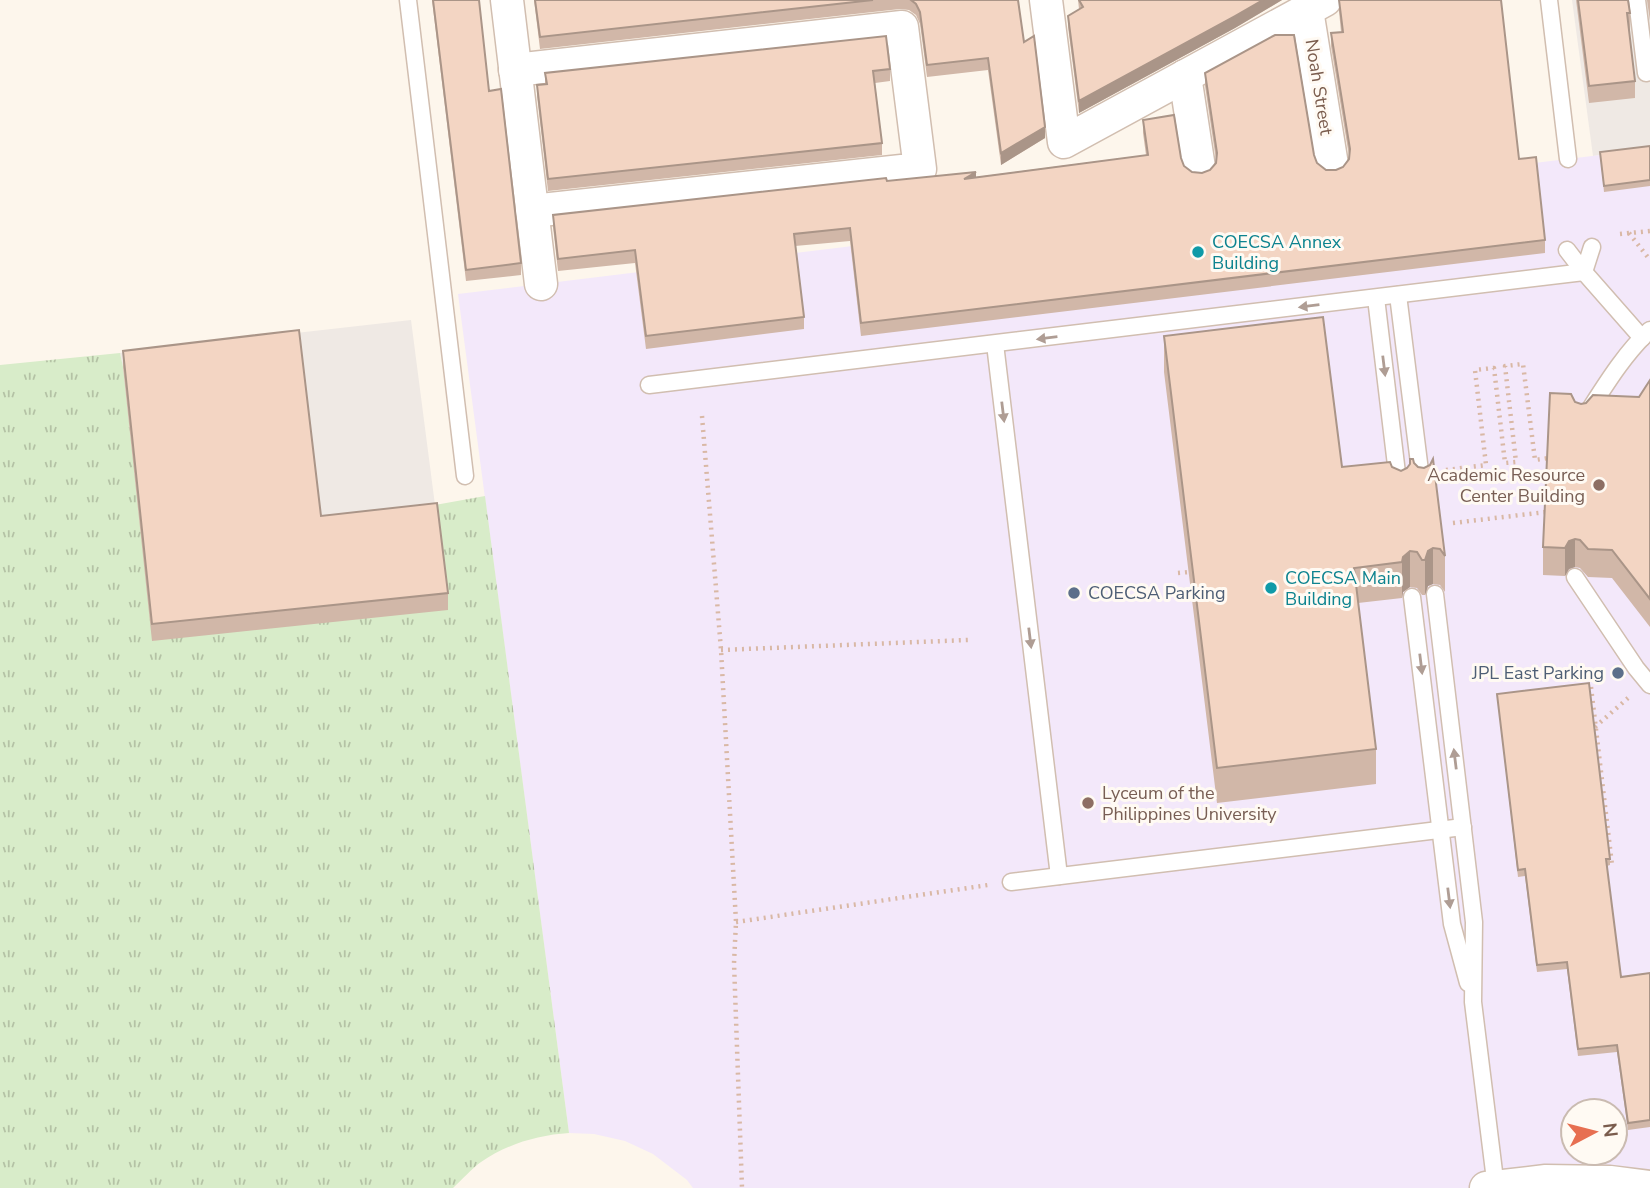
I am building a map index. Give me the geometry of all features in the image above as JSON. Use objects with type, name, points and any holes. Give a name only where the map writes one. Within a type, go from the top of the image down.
[{"type":"street","points":[[507,0],[541,284]]},
{"type":"street","points":[[1046,0],[1064,142],[1316,5]]},
{"type":"street","name":"Noah Street","points":[[1316,5],[1332,165]]},
{"type":"street","points":[[515,70],[902,27],[920,169],[532,211]]},
{"type":"street","points":[[1185,76],[1199,168]]},
{"type":"street","points":[[1492,1188],[1546,1181],[1610,1182],[1650,1187]]},
{"type":"lane","points":[[408,0],[466,476]]},
{"type":"lane","points":[[1549,0],[1569,163]]},
{"type":"lane","points":[[1637,0],[1646,73],[1650,72]]},
{"type":"lane","points":[[1584,272],[1592,247]]},
{"type":"lane","points":[[1567,250],[1584,272],[1646,334],[1606,384],[1581,422]]},
{"type":"lane","points":[[649,385],[1584,272]]},
{"type":"lane","points":[[1398,295],[1423,493]]},
{"type":"lane","points":[[1376,298],[1400,496]]},
{"type":"lane","points":[[995,344],[1059,876]]},
{"type":"lane","points":[[1575,577],[1649,683]]},
{"type":"lane","points":[[1435,594],[1474,922],[1473,1002],[1492,1188]]},
{"type":"lane","points":[[1412,597],[1452,924],[1473,1002]]},
{"type":"lane","points":[[1011,882],[1463,827]]},
{"type":"path","points":[[1620,234],[1650,231]]},
{"type":"path","points":[[1629,233],[1650,260]]},
{"type":"path","points":[[1446,470],[1486,465],[1475,370],[1494,368],[1505,463],[1516,462],[1505,366],[1523,364],[1535,460],[1549,458]]},
{"type":"path","points":[[702,416],[720,650],[736,922],[734,963],[742,1188]]},
{"type":"path","points":[[1453,523],[1546,512]]},
{"type":"path","points":[[1178,573],[1189,572]]},
{"type":"path","points":[[720,650],[968,640]]},
{"type":"path","points":[[1595,727],[1649,683]]},
{"type":"path","points":[[1578,688],[1591,687],[1612,865]]},
{"type":"path","points":[[736,922],[1011,882]]},
{"type":"shaded area","points":[[1572,0],[1650,0],[1650,149],[1593,156]]},
{"type":"shaded area","name":"Lyceum of the Philippines University","points":[[1650,149],[1650,1188],[693,1188],[687,1180],[653,1154],[625,1141],[594,1134],[569,1133],[458,294]]},
{"type":"shaded area","points":[[411,320],[435,505],[153,641],[120,353]]},
{"type":"green space","points":[[120,353],[153,641],[435,505],[485,496],[569,1133],[534,1138],[501,1150],[477,1165],[453,1188],[0,1188],[0,365]]},
{"type":"building","points":[[433,0],[479,0],[489,91],[501,89],[521,263],[466,270]]},
{"type":"building","points":[[535,0],[873,0],[540,37]]},
{"type":"building","points":[[911,0],[1018,0],[1024,42],[1034,36],[1045,127],[1001,153],[988,58],[927,65],[920,12]]},
{"type":"building","points":[[1079,0],[1263,0],[1079,101],[1068,16],[1083,7]]},
{"type":"building","points":[[1339,0],[1501,0],[1519,159],[1536,157],[1545,240],[861,323],[850,228],[794,234],[804,317],[646,336],[635,250],[558,259],[553,215],[886,178],[887,181],[976,172],[964,179],[1148,155],[1143,120],[1174,115],[1184,166],[1192,172],[1202,173],[1210,170],[1216,163],[1217,153],[1205,73],[1275,35],[1294,35],[1314,155],[1317,163],[1326,170],[1336,170],[1343,167],[1349,159],[1350,149],[1331,33],[1343,32]]},
{"type":"building","points":[[1578,0],[1628,0],[1630,13],[1627,13],[1635,81],[1589,86]]},
{"type":"building","points":[[886,36],[890,69],[873,71],[882,143],[548,179],[537,85],[547,84],[545,73]]},
{"type":"building","points":[[1650,146],[1650,180],[1604,186],[1600,152]]},
{"type":"building","name":"COECSA Main Building","points":[[1323,317],[1342,467],[1390,462],[1392,467],[1401,471],[1410,464],[1410,459],[1413,459],[1418,467],[1424,468],[1430,465],[1433,459],[1445,556],[1440,549],[1433,548],[1428,551],[1425,560],[1422,560],[1417,552],[1410,551],[1403,557],[1402,562],[1354,568],[1376,749],[1217,768],[1164,336]]},
{"type":"building","points":[[299,330],[321,516],[437,503],[448,593],[152,624],[123,351]]},
{"type":"building","name":"Academic Resource Center Building","points":[[1650,380],[1650,599],[1612,550],[1588,549],[1580,540],[1575,539],[1569,541],[1565,548],[1543,547],[1550,393],[1571,394],[1575,402],[1581,404],[1586,403],[1593,395],[1639,397]]},
{"type":"building","points":[[1589,683],[1610,859],[1606,859],[1621,977],[1650,973],[1650,1120],[1629,1123],[1629,1097],[1624,1097],[1617,1045],[1578,1049],[1567,962],[1537,965],[1525,869],[1518,870],[1497,694]]},
{"type":"place","name":"COECSA Annex Building","points":[[1198,252]]},
{"type":"place","name":"Academic Resource Center Building","points":[[1599,485]]},
{"type":"place","name":"COECSA Main Building","points":[[1271,588]]},
{"type":"place","name":"COECSA Parking","points":[[1074,593]]},
{"type":"place","name":"JPL East Parking","points":[[1618,673]]},
{"type":"place","name":"Lyceum of the Philippines University","points":[[1088,803]]}]
